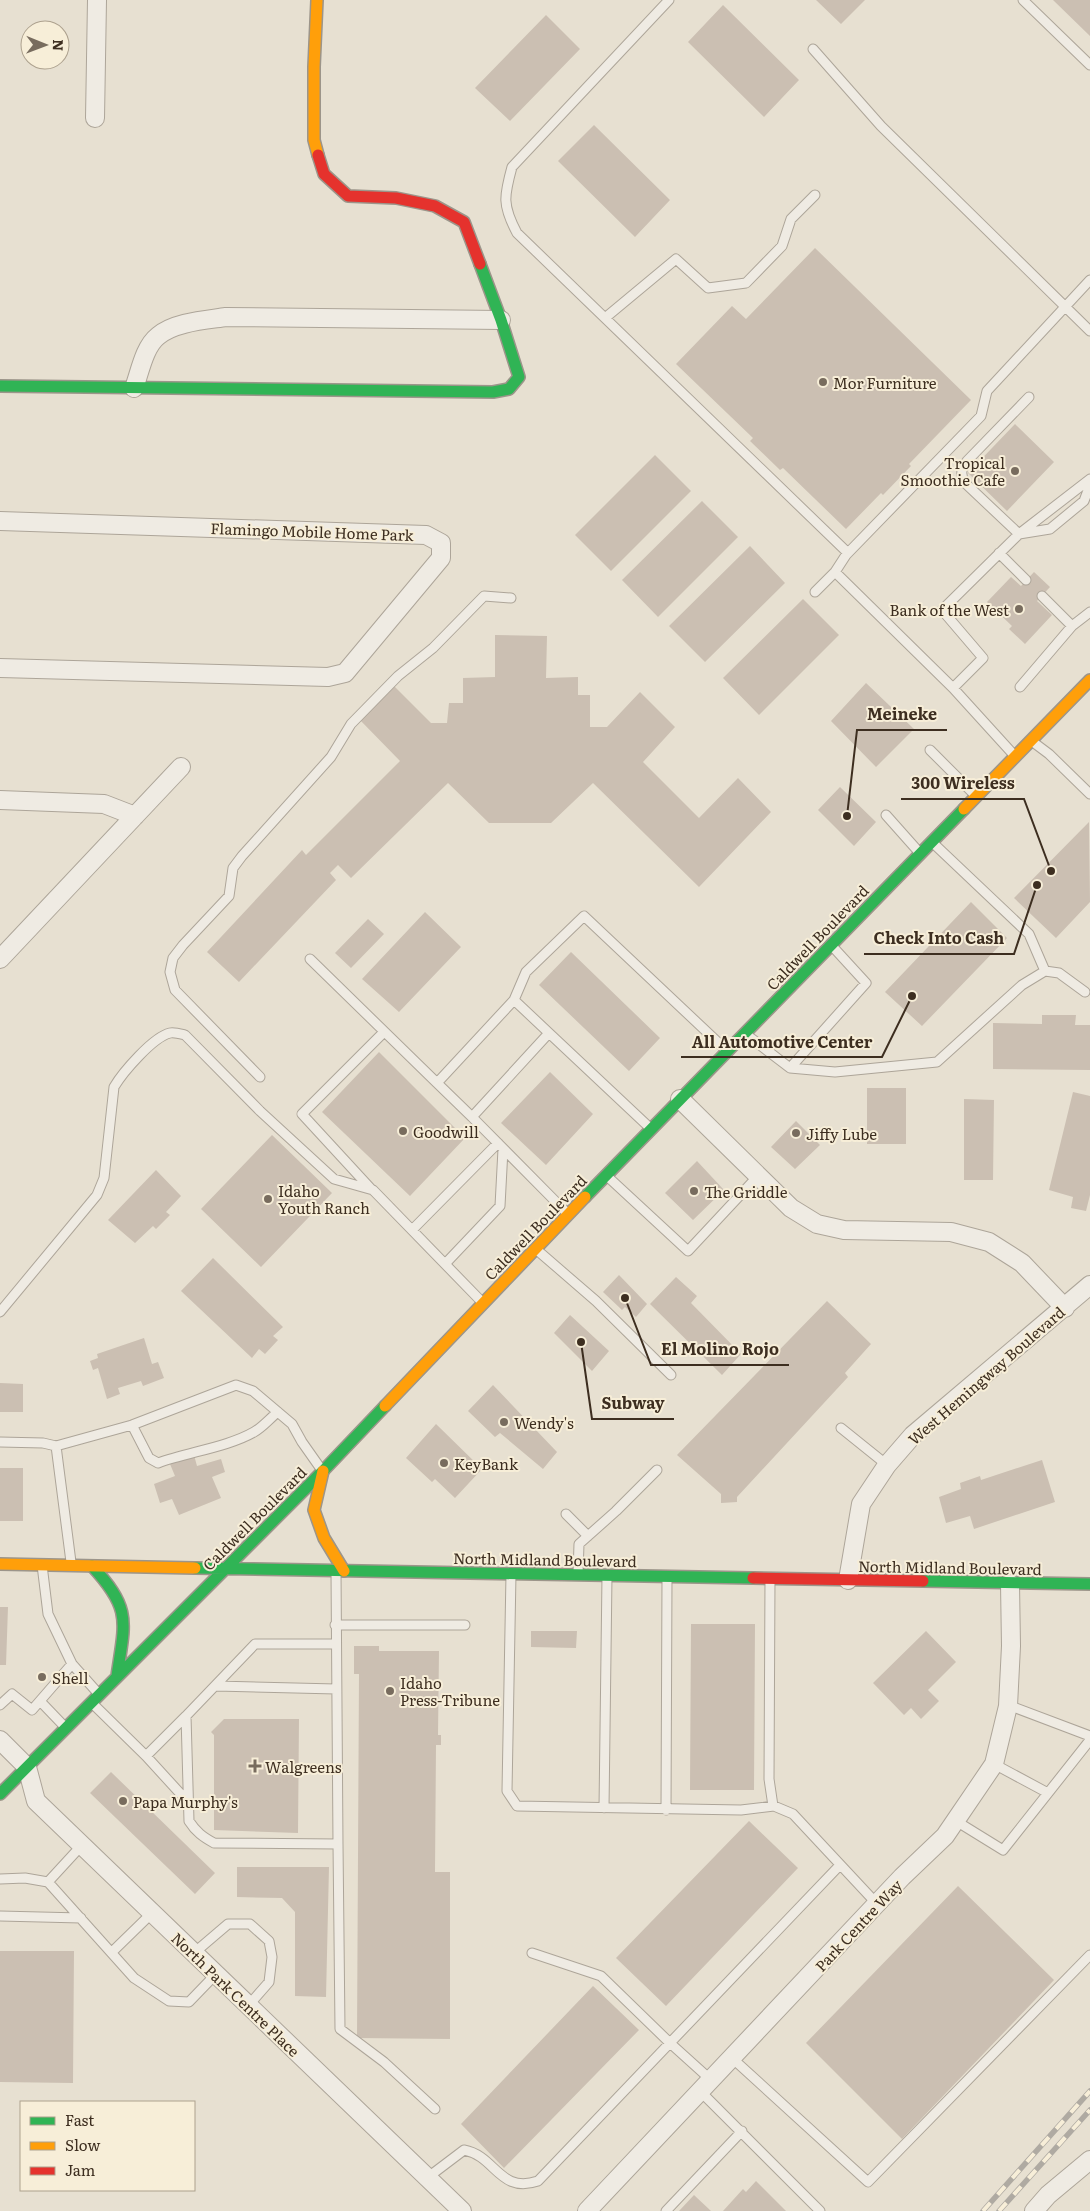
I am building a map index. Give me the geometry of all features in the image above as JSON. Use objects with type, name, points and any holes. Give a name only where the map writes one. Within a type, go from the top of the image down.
[{"type":"main road","points":[[0,386],[493,392],[508,389],[519,377],[501,320],[464,222],[435,206],[396,198],[348,196],[324,174],[314,140],[314,67],[317,0]]},
{"type":"main road","name":"Caldwell Boulevard","points":[[0,1794],[323,1471],[726,1051],[1090,680]]},
{"type":"main road","points":[[323,1471],[314,1510],[324,1538],[340,1571]]},
{"type":"main road","name":"North Midland Boulevard","points":[[0,1564],[1090,1584]]},
{"type":"main road","points":[[92,1566],[115,1593],[120,1603],[123,1617],[117,1676]]},
{"type":"street","points":[[95,118],[97,0]]},
{"type":"street","points":[[134,388],[146,354],[158,336],[184,324],[226,317],[501,320]]},
{"type":"street","name":"Flamingo Mobile Home Park","points":[[0,521],[426,534],[441,542],[441,558],[345,673],[328,677],[0,668]]},
{"type":"street","points":[[0,959],[181,767]]},
{"type":"street","points":[[0,800],[104,804],[135,816]]},
{"type":"street","points":[[680,1099],[791,1208],[817,1224],[844,1230],[951,1232],[990,1242],[1022,1262],[1065,1308]]},
{"type":"street","name":"West Hemingway Boulevard","points":[[848,1580],[861,1504],[887,1465],[913,1435],[1090,1285]]},
{"type":"street","name":"Park Centre Way","points":[[587,2211],[877,1904],[945,1836],[994,1764],[1008,1704],[1010,1584]]},
{"type":"street","points":[[0,1740],[27,1767]]},
{"type":"street","name":"North Park Centre Place","points":[[27,1767],[36,1801],[462,2211]]},
{"type":"street","points":[[1034,2211],[1048,2195],[1090,2160]]},
{"type":"lane","points":[[669,0],[512,167],[504,197],[510,219],[517,233],[848,553]]},
{"type":"lane","points":[[1023,0],[1090,65]]},
{"type":"lane","points":[[813,48],[882,126],[1090,331]]},
{"type":"lane","points":[[605,318],[676,259],[708,288],[746,283],[782,246],[791,219],[815,195]]},
{"type":"lane","points":[[815,592],[835,572],[848,553],[981,416],[987,391],[1090,280]]},
{"type":"lane","points":[[1019,534],[964,483],[961,476],[962,468],[967,461],[1029,397]]},
{"type":"lane","points":[[953,688],[983,658],[942,610],[1019,534],[1090,479]]},
{"type":"lane","points":[[1019,534],[1050,529],[1084,501],[1090,484]]},
{"type":"lane","points":[[999,553],[1026,580]]},
{"type":"lane","points":[[835,572],[953,688],[1015,756]]},
{"type":"lane","points":[[260,1077],[175,990],[170,972],[173,958],[229,896],[233,868],[331,757],[351,724],[398,676],[433,648],[484,596],[511,598]]},
{"type":"lane","points":[[1042,596],[1072,626]]},
{"type":"lane","points":[[1020,687],[1072,626],[1090,612]]},
{"type":"lane","points":[[1031,740],[1049,754],[1090,794]]},
{"type":"lane","points":[[930,750],[976,796]]},
{"type":"lane","points":[[886,815],[920,853]]},
{"type":"lane","points":[[932,841],[1030,934],[1045,971]]},
{"type":"lane","points":[[437,1083],[514,1000],[526,972],[584,916],[726,1051]]},
{"type":"lane","points":[[790,1068],[866,983],[831,945]]},
{"type":"lane","points":[[310,960],[472,1117],[568,1214]]},
{"type":"lane","points":[[744,1033],[790,1068],[835,1072],[937,1062],[1022,985],[1045,971],[1059,972],[1085,992]]},
{"type":"lane","points":[[514,1000],[651,1129]]},
{"type":"lane","points":[[0,1312],[97,1195],[104,1178],[114,1086],[157,1039],[171,1032],[185,1035],[260,1110],[334,1179],[373,1190]]},
{"type":"lane","points":[[384,1032],[302,1114],[483,1303]]},
{"type":"lane","points":[[472,1117],[549,1033]]},
{"type":"lane","points":[[412,1230],[501,1146]]},
{"type":"lane","points":[[445,1264],[500,1206],[501,1146]]},
{"type":"lane","points":[[606,1176],[688,1251],[758,1176]]},
{"type":"lane","points":[[535,1248],[596,1301],[671,1375]]},
{"type":"lane","points":[[0,1442],[43,1443],[56,1446],[132,1425],[236,1385],[253,1391],[292,1424],[302,1442],[323,1471]]},
{"type":"lane","points":[[132,1425],[149,1458],[158,1463],[212,1448],[255,1432],[278,1412]]},
{"type":"lane","points":[[841,1428],[887,1465]]},
{"type":"lane","points":[[56,1446],[71,1565]]},
{"type":"lane","points":[[578,1576],[579,1544],[657,1470]]},
{"type":"lane","points":[[566,1514],[588,1536]]},
{"type":"lane","points":[[42,1565],[48,1614],[72,1664],[95,1698],[188,1802]]},
{"type":"lane","points":[[340,1571],[335,1625],[340,2029],[384,2062],[435,2109]]},
{"type":"lane","points":[[511,1574],[506,1791],[517,1806],[666,1810],[741,1810],[772,1806],[793,1814],[877,1904]]},
{"type":"lane","points":[[604,1808],[607,1576]]},
{"type":"lane","points":[[666,1810],[667,1577]]},
{"type":"lane","points":[[770,1578],[769,1779],[772,1806]]},
{"type":"lane","points":[[335,1625],[465,1625]]},
{"type":"lane","points":[[146,1756],[255,1644],[336,1644]]},
{"type":"lane","points":[[0,1705],[12,1694],[32,1710],[72,1664]]},
{"type":"lane","points":[[216,1686],[336,1689]]},
{"type":"lane","points":[[40,1701],[66,1728]]},
{"type":"lane","points":[[1008,1704],[1090,1736]]},
{"type":"lane","points":[[186,1716],[189,1821],[195,1831],[214,1843],[338,1844]]},
{"type":"lane","points":[[956,1820],[1003,1850],[1090,1740]]},
{"type":"lane","points":[[994,1764],[1048,1793]]},
{"type":"lane","points":[[48,1882],[82,1845]]},
{"type":"lane","points":[[427,2178],[464,2150],[475,2152],[510,2182],[527,2185],[538,2181],[840,1865]]},
{"type":"lane","points":[[0,1879],[25,1878],[48,1882],[134,1978],[169,2001],[189,2002],[216,1974]]},
{"type":"lane","points":[[112,1952],[152,1913]]},
{"type":"lane","points":[[0,1916],[81,1918]]},
{"type":"lane","points":[[194,1954],[228,1924],[250,1924],[269,1941],[272,1957],[269,1982],[248,2006]]},
{"type":"lane","points":[[532,1953],[601,1976],[670,2043],[742,2131],[820,2211]]},
{"type":"lane","points":[[732,2058],[868,2182],[1090,1955]]},
{"type":"lane","points":[[666,2211],[742,2131]]},
{"type":"building","points":[[816,0],[865,0],[841,24]]},
{"type":"building","points":[[1053,0],[1090,0],[1090,36]]},
{"type":"building","points":[[723,5],[799,80],[764,117],[688,42]]},
{"type":"building","points":[[546,15],[580,49],[510,121],[475,88]]},
{"type":"building","points":[[594,125],[670,200],[635,237],[558,161]]},
{"type":"building","name":"Mor Furniture","points":[[815,248],[971,400],[909,464],[911,466],[883,495],[881,493],[846,529],[783,468],[780,470],[750,441],[753,438],[676,364],[732,306],[746,319]]},
{"type":"building","points":[[1015,424],[1054,462],[1007,511],[968,473]]},
{"type":"building","points":[[655,455],[691,491],[611,571],[575,535]]},
{"type":"building","points":[[702,501],[738,537],[658,617],[622,580]]},
{"type":"building","points":[[750,546],[785,583],[705,662],[669,626]]},
{"type":"building","name":"Bank of the West","points":[[1034,572],[1050,587],[1037,601],[1052,615],[1025,644],[1009,629],[1012,626],[987,602],[1011,577],[1021,586]]},
{"type":"building","points":[[803,599],[839,635],[759,715],[723,678]]},
{"type":"building","points":[[495,635],[547,636],[546,678],[578,677],[578,695],[590,695],[590,727],[607,727],[640,692],[675,727],[643,762],[699,818],[738,778],[771,812],[699,887],[593,783],[551,823],[489,823],[448,783],[351,878],[338,865],[330,873],[336,880],[239,982],[207,952],[302,850],[306,855],[400,761],[360,720],[394,686],[431,723],[447,723],[449,703],[463,703],[463,678],[495,677]]},
{"type":"building","points":[[866,683],[914,729],[876,767],[831,721]]},
{"type":"building","points":[[840,787],[876,822],[854,846],[818,810]]},
{"type":"building","points":[[1089,822],[1090,902],[1056,938],[1014,898]]},
{"type":"building","points":[[971,902],[1007,938],[922,1026],[885,992]]},
{"type":"building","points":[[425,912],[461,947],[399,1012],[362,979]]},
{"type":"building","points":[[368,919],[384,934],[351,968],[335,953]]},
{"type":"building","points":[[571,952],[660,1038],[629,1071],[539,985]]},
{"type":"building","points":[[1042,1015],[1076,1015],[1075,1025],[1090,1025],[1090,1070],[993,1069],[993,1023],[1042,1024]]},
{"type":"building","points":[[379,1052],[465,1138],[410,1196],[322,1112]]},
{"type":"building","points":[[550,1072],[593,1114],[546,1165],[501,1123]]},
{"type":"building","points":[[867,1088],[906,1088],[906,1144],[867,1144]]},
{"type":"building","points":[[1073,1092],[1090,1096],[1090,1195],[1086,1211],[1071,1208],[1073,1197],[1049,1190]]},
{"type":"building","points":[[964,1099],[994,1100],[993,1180],[964,1180]]},
{"type":"building","name":"Jiffy Lube","points":[[796,1121],[820,1145],[795,1169],[771,1147]]},
{"type":"building","points":[[272,1135],[332,1193],[261,1267],[201,1209]]},
{"type":"building","name":"The Griddle","points":[[697,1161],[724,1190],[693,1220],[665,1193]]},
{"type":"building","points":[[156,1170],[181,1196],[166,1212],[170,1215],[156,1229],[153,1226],[135,1243],[108,1220]]},
{"type":"building","points":[[213,1258],[283,1327],[273,1336],[278,1340],[265,1354],[259,1349],[252,1358],[181,1291]]},
{"type":"building","points":[[619,1275],[647,1304],[636,1317],[625,1307],[622,1310],[603,1292]]},
{"type":"building","points":[[676,1277],[697,1296],[691,1303],[741,1354],[722,1375],[650,1304]]},
{"type":"building","points":[[827,1301],[871,1344],[845,1373],[848,1377],[737,1497],[737,1502],[721,1503],[721,1494],[677,1455]]},
{"type":"building","points":[[570,1315],[609,1351],[592,1371],[554,1333]]},
{"type":"building","points":[[144,1338],[152,1364],[158,1362],[164,1378],[143,1386],[141,1381],[118,1388],[120,1394],[107,1399],[98,1368],[93,1370],[90,1361],[98,1358],[97,1354]]},
{"type":"building","points":[[0,1383],[23,1384],[23,1412],[0,1412]]},
{"type":"building","name":"Wendy's","points":[[493,1385],[557,1452],[543,1469],[500,1433],[495,1437],[468,1411]]},
{"type":"building","name":"KeyBank","points":[[436,1424],[482,1469],[455,1498],[435,1479],[432,1482],[406,1458]]},
{"type":"building","points":[[194,1455],[197,1466],[221,1459],[225,1472],[212,1477],[221,1498],[179,1515],[172,1499],[160,1503],[154,1484],[175,1476],[170,1464]]},
{"type":"building","points":[[1042,1460],[1055,1502],[974,1529],[970,1516],[946,1523],[939,1497],[961,1489],[960,1483],[980,1476],[981,1480]]},
{"type":"building","points":[[0,1468],[23,1468],[23,1521],[0,1521]]},
{"type":"building","points":[[0,1607],[8,1607],[6,1665],[0,1665]]},
{"type":"building","points":[[691,1624],[755,1624],[754,1790],[690,1790]]},
{"type":"building","points":[[531,1631],[577,1631],[576,1648],[531,1647]]},
{"type":"building","points":[[926,1631],[956,1662],[928,1690],[939,1701],[921,1719],[911,1708],[904,1715],[873,1683]]},
{"type":"building","points":[[354,1646],[379,1646],[379,1651],[439,1651],[438,1735],[441,1735],[441,1745],[436,1745],[435,1872],[450,1872],[450,2039],[357,2038],[359,1674],[354,1674]]},
{"type":"building","name":"Walgreens","points":[[224,1719],[299,1719],[298,1833],[214,1830],[214,1735],[211,1732]]},
{"type":"building","points":[[111,1772],[215,1873],[195,1894],[90,1793]]},
{"type":"building","points":[[749,1821],[798,1868],[666,2006],[616,1958]]},
{"type":"building","points":[[237,1867],[329,1867],[326,1997],[295,1996],[295,1912],[282,1898],[237,1897]]},
{"type":"building","points":[[958,1886],[1054,1980],[902,2139],[806,2043]]},
{"type":"building","points":[[0,1951],[74,1951],[73,2083],[0,2082]]},
{"type":"building","points":[[593,1986],[639,2030],[504,2168],[461,2124]]},
{"type":"building","points":[[756,2181],[786,2211],[723,2211],[743,2189],[746,2192]]},
{"type":"building","points":[[694,2195],[711,2211],[679,2211]]},
{"type":"railway","points":[[983,2211],[1090,2091]]},
{"type":"railway","points":[[999,2211],[1090,2110]]},
{"type":"traffic: fast","points":[[0,386],[493,392],[509,389],[519,377],[501,320],[480,264]]},
{"type":"traffic: fast","points":[[585,1197],[964,809]]},
{"type":"traffic: fast","points":[[0,1794],[323,1471],[385,1406]]},
{"type":"traffic: fast","points":[[92,1566],[105,1581],[120,1605],[123,1628],[117,1676]]},
{"type":"traffic: fast","points":[[195,1568],[753,1578]]},
{"type":"traffic: fast","points":[[923,1581],[1090,1584]]},
{"type":"traffic: slow","points":[[317,0],[314,67],[314,140],[318,155]]},
{"type":"traffic: slow","points":[[964,809],[1090,680]]},
{"type":"traffic: slow","points":[[385,1406],[585,1197]]},
{"type":"traffic: slow","points":[[323,1471],[314,1510],[324,1538],[344,1571]]},
{"type":"traffic: slow","points":[[0,1564],[195,1568]]},
{"type":"traffic: jam","points":[[318,155],[324,174],[348,196],[396,198],[435,206],[464,222],[480,264]]},
{"type":"traffic: jam","points":[[753,1578],[923,1581]]},
{"type":"place","name":"Mor Furniture","points":[[823,382]]},
{"type":"place","name":"Tropical Smoothie Cafe","points":[[1015,471]]},
{"type":"place","name":"Bank of the West","points":[[1019,609]]},
{"type":"place","name":"Meineke","points":[[847,816]]},
{"type":"place","name":"300 Wireless","points":[[1051,871]]},
{"type":"place","name":"Check Into Cash","points":[[1037,885]]},
{"type":"place","name":"All Automotive Center","points":[[912,996]]},
{"type":"place","name":"Goodwill","points":[[403,1131]]},
{"type":"place","name":"Jiffy Lube","points":[[796,1133]]},
{"type":"place","name":"The Griddle","points":[[694,1191]]},
{"type":"place","name":"Idaho Youth Ranch","points":[[268,1199]]},
{"type":"place","name":"El Molino Rojo","points":[[625,1298]]},
{"type":"place","name":"Subway","points":[[581,1342]]},
{"type":"place","name":"Wendy's","points":[[504,1422]]},
{"type":"place","name":"KeyBank","points":[[444,1463]]},
{"type":"place","name":"Shell","points":[[42,1677]]},
{"type":"place","name":"Idaho Press-Tribune","points":[[390,1691]]},
{"type":"place","name":"Walgreens","points":[[255,1766]]},
{"type":"place","name":"Papa Murphy's","points":[[123,1801]]}]
